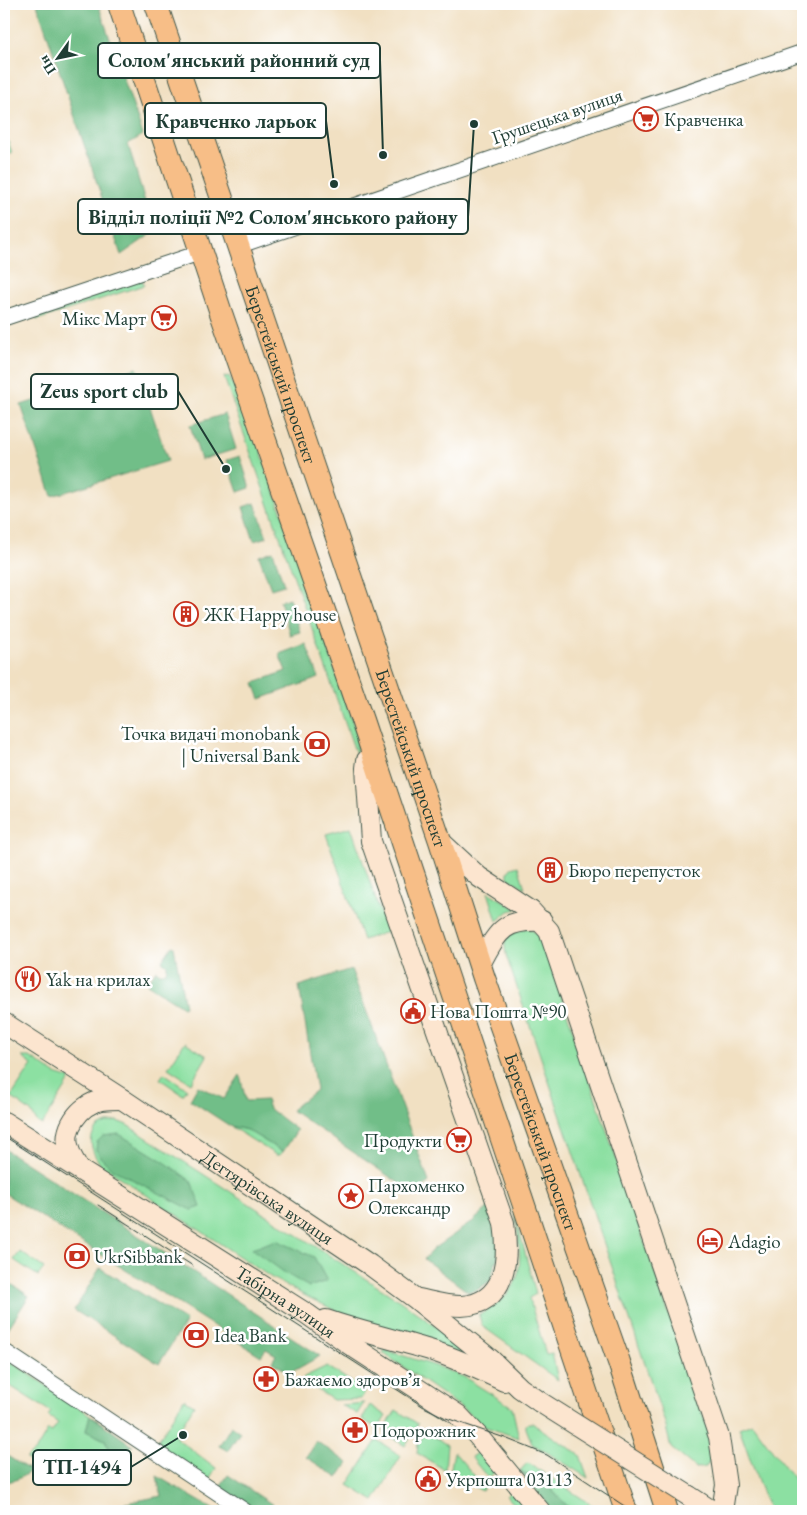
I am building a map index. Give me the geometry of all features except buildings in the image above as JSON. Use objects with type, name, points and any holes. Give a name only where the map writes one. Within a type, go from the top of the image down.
[{"type":"main road","name":"Берестейський проспект","points":[[118,4],[373,755],[626,1511]]},
{"type":"main road","name":"Берестейський проспект","points":[[156,4],[480,964],[619,1362],[667,1511]]},
{"type":"main road","points":[[373,755],[367,760],[366,768],[371,841],[504,1223],[507,1243],[506,1263],[502,1280],[492,1294],[480,1302],[462,1306],[444,1305],[416,1299]]},
{"type":"main road","points":[[440,841],[479,877],[531,911],[548,930],[719,1437],[726,1485],[722,1511]]},
{"type":"main road","points":[[480,964],[497,934],[506,926],[515,922],[542,922]]},
{"type":"main road","name":"Дегтярівська вулиця","points":[[4,1023],[122,1099],[370,1265],[416,1299],[490,1360],[520,1388],[712,1511]]},
{"type":"main road","points":[[79,1169],[69,1151],[67,1137],[71,1123],[80,1111],[91,1104],[102,1100],[122,1099]]},
{"type":"main road","name":"Табірна вулиця","points":[[9,1127],[79,1169],[307,1314],[349,1344],[458,1415],[490,1450],[540,1511]]},
{"type":"main road","name":"Дегтярівська вулиця","points":[[307,1314],[363,1332],[434,1351],[520,1388]]},
{"type":"street","name":"Грушецька вулиця","points":[[238,246],[803,52]]},
{"type":"street","points":[[4,318],[202,252]]},
{"type":"street","points":[[4,1351],[245,1511]]},
{"type":"green space","points":[[37,4],[98,4],[143,135],[128,144],[154,232],[121,255]]},
{"type":"green space","points":[[4,128],[12,153],[4,156]]},
{"type":"green space","points":[[141,278],[144,285],[37,320],[34,312]]},
{"type":"green space","points":[[137,368],[168,461],[52,496],[21,405]]},
{"type":"green space","points":[[229,376],[233,385],[240,389],[357,735],[357,757],[224,377]]},
{"type":"green space","points":[[225,414],[236,449],[201,460],[190,425]]},
{"type":"green space","points":[[240,456],[250,488],[238,492],[227,460]]},
{"type":"green space","points":[[255,503],[267,537],[254,541],[243,507]]},
{"type":"green space","points":[[273,551],[284,585],[271,589],[259,556]]},
{"type":"green space","points":[[289,598],[300,632],[290,635],[280,601]]},
{"type":"green space","points":[[306,644],[319,678],[260,699],[254,683],[286,671],[279,654]]},
{"type":"green space","points":[[351,827],[387,932],[363,940],[326,834]]},
{"type":"green space","points":[[518,866],[525,888],[508,878],[508,872],[511,868]]},
{"type":"green space","points":[[488,892],[517,909],[509,911],[497,921]]},
{"type":"green space","points":[[527,928],[535,932],[543,942],[714,1448],[711,1459],[706,1467],[696,1468],[671,1448],[665,1423],[507,958],[505,945],[508,937],[515,932]]},
{"type":"green space","points":[[172,946],[174,947],[185,1006],[183,1007],[147,984],[156,970],[160,973],[165,973],[167,965],[162,961]]},
{"type":"green space","points":[[351,969],[429,1182],[415,1194],[291,1110],[316,1090],[299,986]]},
{"type":"green space","points":[[185,1042],[207,1056],[191,1083],[168,1068]]},
{"type":"green space","points":[[22,1057],[30,1057],[55,1074],[71,1079],[42,1125],[37,1122],[31,1112],[11,1097],[32,1065]]},
{"type":"green space","points":[[164,1073],[187,1089],[183,1095],[160,1079]]},
{"type":"green space","points":[[240,1075],[246,1101],[266,1100],[269,1109],[297,1130],[283,1152],[247,1130],[230,1126],[190,1100],[198,1086],[224,1099]]},
{"type":"green space","points":[[117,1121],[127,1125],[400,1301],[488,1363],[330,1308],[272,1278],[101,1165],[93,1150],[92,1136],[100,1126]]},
{"type":"green space","points":[[230,1126],[247,1130],[283,1152],[280,1155],[276,1155]]},
{"type":"green space","points":[[119,1134],[191,1181],[201,1207],[192,1210],[112,1169],[96,1150],[97,1142],[103,1136]]},
{"type":"green space","points":[[4,1149],[320,1356],[290,1373],[272,1362],[276,1355],[266,1349],[261,1356],[4,1193]]},
{"type":"green space","points":[[489,1207],[501,1246],[490,1281],[477,1290],[468,1292],[424,1259],[433,1249],[472,1222]]},
{"type":"green space","points":[[515,1215],[536,1294],[529,1298],[546,1354],[552,1353],[558,1380],[482,1326],[479,1315],[503,1298],[515,1283],[520,1254]]},
{"type":"green space","points":[[276,1240],[314,1257],[327,1281],[309,1287],[285,1273],[252,1249]]},
{"type":"green space","points":[[20,1252],[44,1268],[38,1276],[14,1260]]},
{"type":"green space","points":[[100,1268],[186,1321],[159,1364],[74,1310]]},
{"type":"green space","points":[[4,1279],[29,1296],[4,1335]]},
{"type":"green space","points":[[385,1350],[464,1377],[512,1407],[519,1438],[483,1426],[462,1408],[383,1353]]},
{"type":"green space","points":[[4,1357],[90,1415],[86,1431],[105,1440],[112,1454],[44,1471],[26,1459],[36,1450],[48,1430],[52,1432],[58,1423],[48,1416],[51,1412],[4,1382]]},
{"type":"green space","points":[[327,1366],[365,1391],[361,1399],[333,1400],[302,1380],[304,1377]]},
{"type":"green space","points":[[184,1399],[194,1405],[175,1437],[216,1468],[208,1481],[156,1444]]},
{"type":"green space","points":[[364,1403],[357,1414],[341,1405]]},
{"type":"green space","points":[[370,1405],[386,1416],[378,1429],[362,1419]]},
{"type":"green space","points":[[396,1410],[418,1424],[405,1446],[383,1432]]},
{"type":"green space","points":[[90,1415],[133,1446],[112,1454],[105,1440],[86,1431]]},
{"type":"green space","points":[[528,1423],[532,1423],[580,1455],[588,1478],[532,1444],[526,1428]]},
{"type":"green space","points":[[752,1423],[803,1491],[803,1511],[774,1511],[769,1509],[739,1428]]},
{"type":"green space","points":[[231,1426],[240,1432],[228,1451],[219,1446]]},
{"type":"green space","points":[[426,1431],[447,1445],[445,1470],[417,1453],[418,1444]]},
{"type":"green space","points":[[377,1440],[401,1456],[374,1501],[348,1485]]},
{"type":"green space","points":[[316,1441],[348,1463],[338,1478],[306,1457]]},
{"type":"green space","points":[[480,1451],[496,1471],[488,1478],[471,1457]]},
{"type":"green space","points":[[454,1452],[484,1487],[482,1491],[450,1473]]},
{"type":"green space","points":[[4,1454],[31,1471],[18,1479],[4,1483],[9,1473],[4,1470]]},
{"type":"green space","points":[[527,1463],[601,1511],[572,1511],[546,1484],[520,1471]]},
{"type":"green space","points":[[520,1471],[546,1484],[572,1511],[552,1511]]},
{"type":"green space","points":[[228,1475],[282,1511],[254,1511],[219,1488]]},
{"type":"green space","points":[[157,1476],[216,1511],[86,1511],[161,1496]]},
{"type":"green space","points":[[512,1490],[527,1511],[522,1511],[506,1496]]},
{"type":"tram line","points":[[4,1136],[424,1407],[446,1418],[505,1438],[547,1455],[632,1511]]},
{"type":"tram line","points":[[98,1205],[193,1266]]},
{"type":"place","name":"Кравченка","points":[[646,119]]},
{"type":"place","name":"Відділ поліції №2 Солом'янського району","points":[[474,124]]},
{"type":"place","name":"Солом'янський районний суд","points":[[383,155]]},
{"type":"place","name":"Кравченко ларьок","points":[[334,184]]},
{"type":"place","name":"Мікс Март","points":[[164,318]]},
{"type":"place","name":"Zeus sport club","points":[[226,469]]},
{"type":"place","name":"ЖК Happy house","points":[[186,614]]},
{"type":"place","name":"Точка видачі monobank | Universal Bank","points":[[317,744]]},
{"type":"place","name":"Бюро перепусток","points":[[550,870]]},
{"type":"place","name":"Yak на крилах","points":[[28,979]]},
{"type":"place","name":"Нова Пошта №90","points":[[413,1011]]},
{"type":"place","name":"Продукти","points":[[459,1140]]},
{"type":"place","name":"Пархоменко Олександр","points":[[351,1196]]},
{"type":"place","name":"Adagio","points":[[710,1241]]},
{"type":"place","name":"UkrSibbank","points":[[77,1256]]},
{"type":"place","name":"Idea Bank","points":[[196,1335]]},
{"type":"place","name":"Бажаємо здоровʼя","points":[[266,1379]]},
{"type":"place","name":"Подорожник","points":[[355,1430]]},
{"type":"place","name":"ТП-1494","points":[[183,1435]]},
{"type":"place","name":"Укрпошта 03113","points":[[428,1479]]}]
